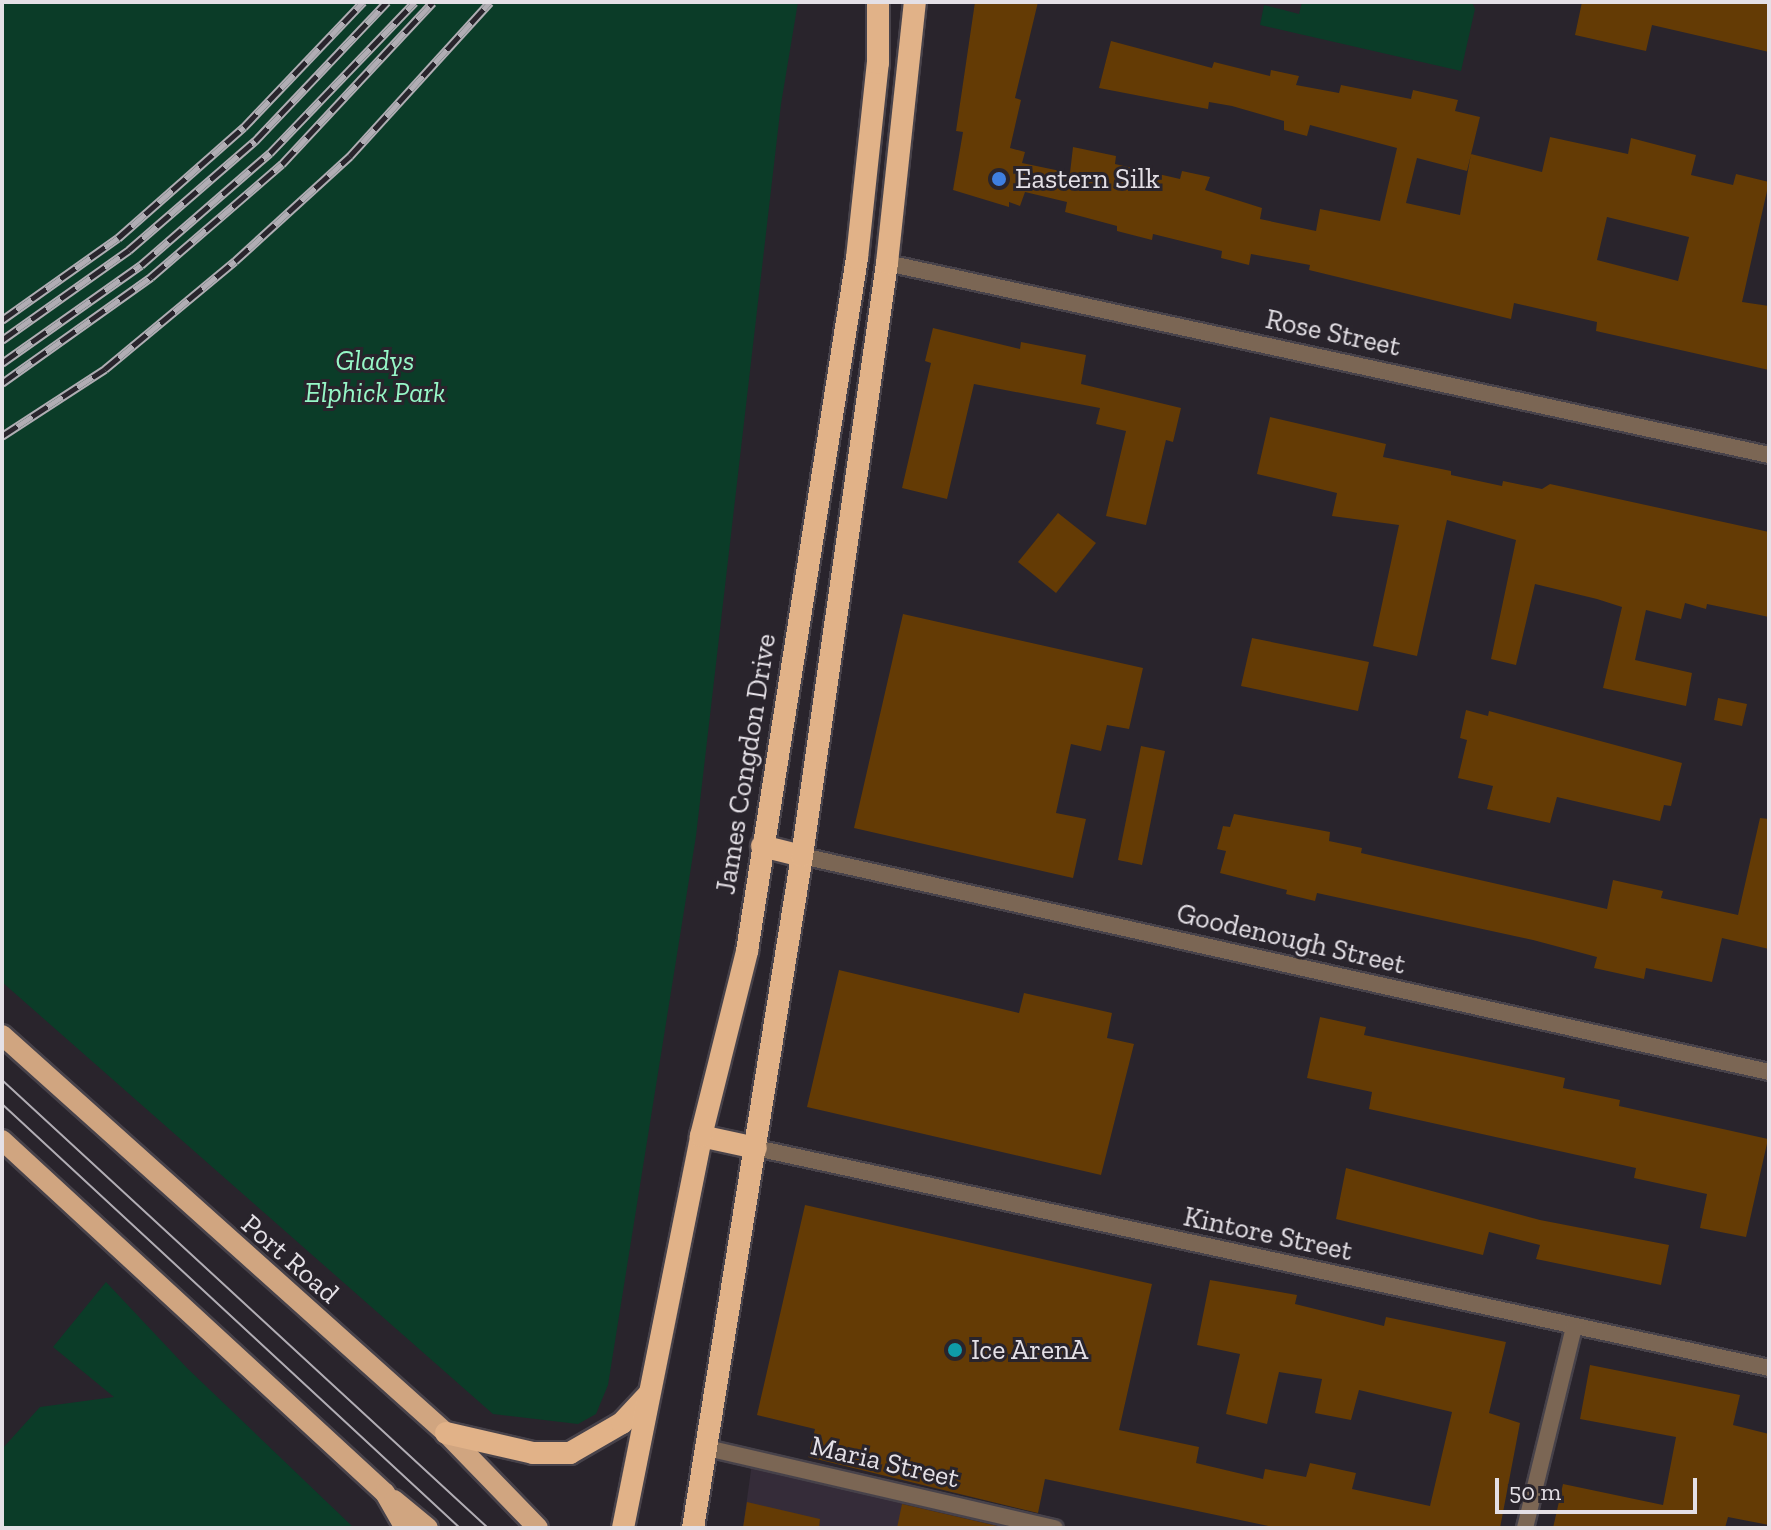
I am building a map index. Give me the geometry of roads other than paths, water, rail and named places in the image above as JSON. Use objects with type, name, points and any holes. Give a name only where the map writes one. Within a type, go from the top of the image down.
[{"type":"highway","name":"James Congdon Drive","points":[[623,1528],[701,1136],[747,951],[857,258],[877,78],[878,2]]},
{"type":"highway","points":[[693,1528],[703,1447],[756,1148],[802,856],[887,263],[915,2]]},
{"type":"highway","points":[[857,258],[887,263]]},
{"type":"highway","points":[[762,846],[802,856]]},
{"type":"highway","points":[[701,1136],[756,1148]]},
{"type":"highway","points":[[446,1433],[533,1453],[570,1453],[622,1423],[648,1395]]},
{"type":"main road","name":"Port Road","points":[[2,1035],[446,1433],[538,1528]]},
{"type":"main road","points":[[2,1140],[385,1493],[428,1528]]},
{"type":"main road","points":[[385,1493],[405,1528]]},
{"type":"street","name":"Rose Street","points":[[887,263],[1769,455]]},
{"type":"street","name":"Goodenough Street","points":[[802,856],[1769,1072]]},
{"type":"street","name":"Kintore Street","points":[[756,1148],[1769,1368]]},
{"type":"street","points":[[1525,1528],[1574,1327]]},
{"type":"street","name":"Maria Street","points":[[703,1447],[1055,1528]]},
{"type":"tram line","points":[[2,1080],[488,1528]]},
{"type":"tram line","points":[[2,1104],[460,1528]]},
{"type":"railway","points":[[2,320],[118,238],[244,127],[363,2]]},
{"type":"railway","points":[[2,340],[129,250],[255,141],[387,2]]},
{"type":"railway","points":[[2,363],[141,265],[270,153],[415,2]]},
{"type":"railway","points":[[2,383],[151,277],[282,164],[433,2]]},
{"type":"railway","points":[[2,436],[105,369],[235,261],[350,156],[490,2]]},
{"type":"place","name":"Eastern Silk","points":[[999,179]]},
{"type":"place","name":"Ice ArenA","points":[[955,1350]]},
{"type":"park label","name":"Gladys Elphick Park","points":[[375,377]]}]
